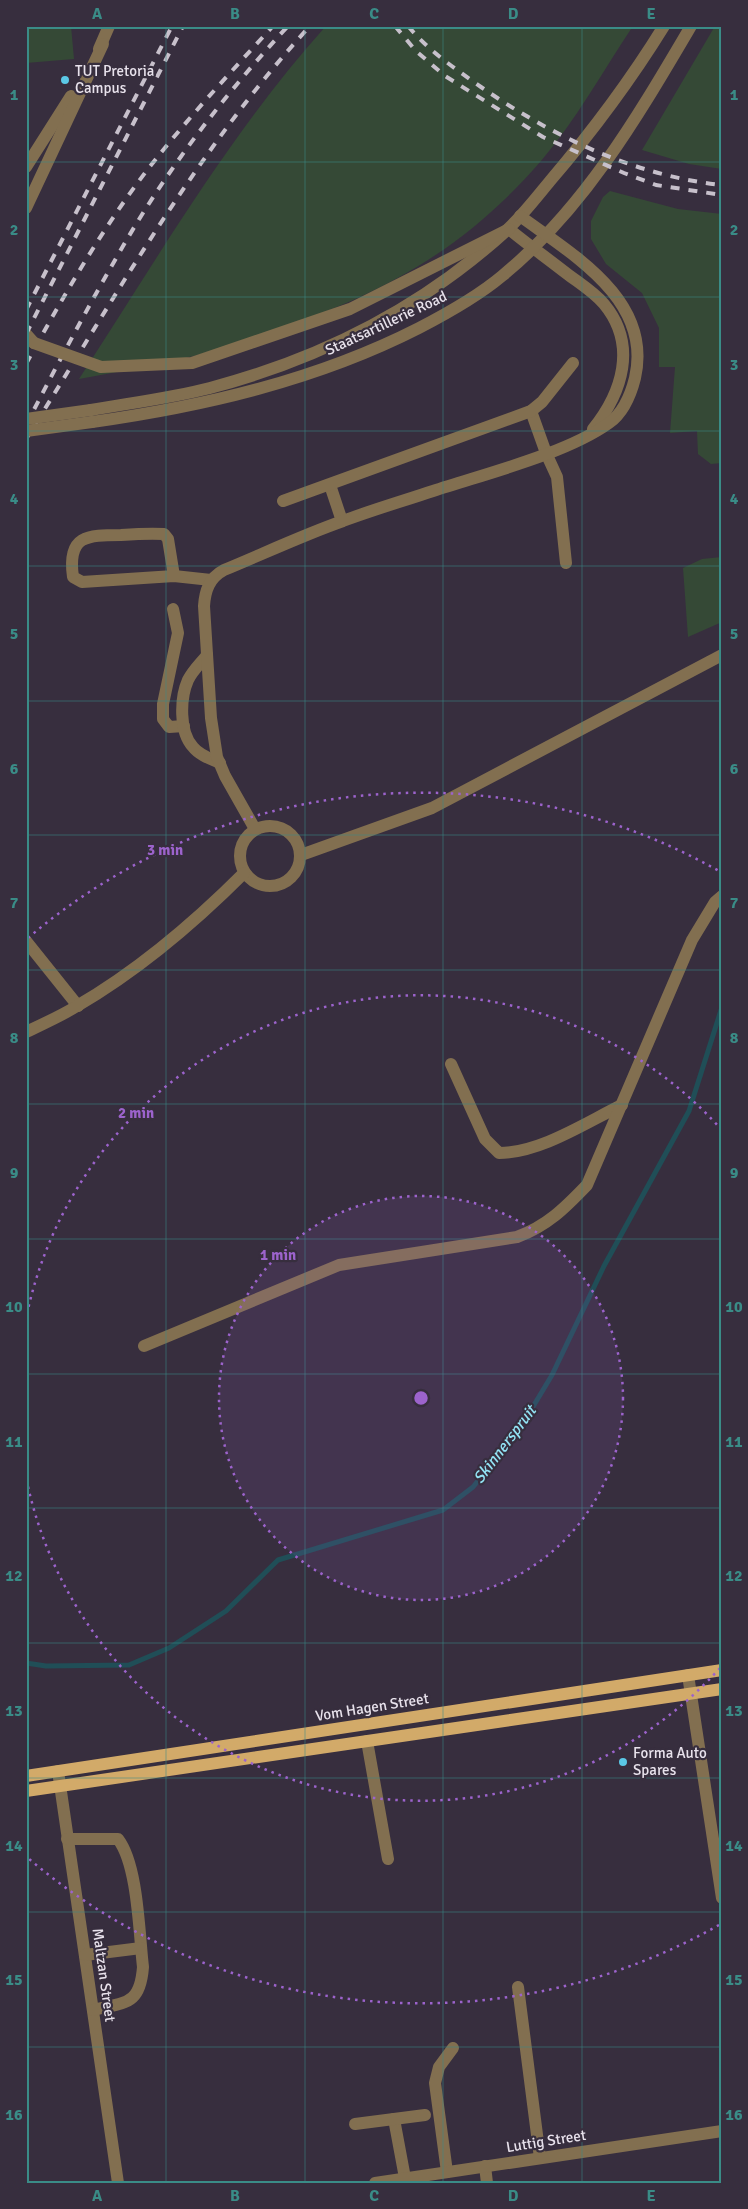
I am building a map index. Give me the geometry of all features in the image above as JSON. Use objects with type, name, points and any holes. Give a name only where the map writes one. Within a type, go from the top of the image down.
[{"type":"main road","name":"Vom Hagen Street","points":[[26,1776],[722,1670]]},
{"type":"main road","points":[[26,1791],[722,1688]]},
{"type":"street","points":[[26,208],[103,44],[109,26]]},
{"type":"street","name":"Staatsartillerie Road","points":[[26,431],[210,388],[319,351],[379,323],[406,307],[469,263],[509,229],[595,127],[664,26]]},
{"type":"street","name":"Staatsartillerie Road","points":[[26,419],[166,411],[326,369],[392,341],[454,310],[502,276],[533,248],[602,168],[621,142],[691,26]]},
{"type":"street","points":[[26,167],[103,44]]},
{"type":"street","points":[[255,829],[225,776],[220,763],[211,718],[204,606],[205,595],[211,580],[224,570],[342,521],[546,454],[588,435],[610,422],[630,394],[637,369],[635,333],[629,316],[618,296],[594,272],[520,216]]},
{"type":"street","points":[[26,334],[34,343],[101,367],[192,363],[350,309],[509,229],[592,292],[605,305],[615,322],[621,342],[622,373],[618,388],[604,414],[588,435]]},
{"type":"street","points":[[283,501],[531,411],[542,402],[574,363]]},
{"type":"street","points":[[531,411],[546,454],[557,477],[566,563]]},
{"type":"street","points":[[330,485],[342,521]]},
{"type":"street","points":[[174,576],[168,539],[164,534],[92,535],[80,540],[74,549],[72,567],[73,577],[76,581],[174,576],[211,580]]},
{"type":"street","points":[[172,609],[178,633],[163,704],[163,719],[169,727],[184,726]]},
{"type":"street","points":[[207,655],[188,680],[184,694],[184,726],[192,747],[199,753],[220,763]]},
{"type":"street","points":[[301,854],[432,808],[722,655]]},
{"type":"street","points":[[270,825],[285,829],[296,840],[301,854],[297,870],[287,881],[272,886],[256,883],[244,873],[239,857],[243,840],[255,829],[270,825]]},
{"type":"street","points":[[26,1032],[78,1006],[171,941],[244,873]]},
{"type":"street","points":[[144,1346],[340,1265],[517,1237],[538,1230],[560,1213],[587,1185],[692,940],[715,902],[722,896]]},
{"type":"street","points":[[26,941],[78,1006]]},
{"type":"street","points":[[451,1064],[485,1139],[499,1153],[515,1153],[539,1145],[622,1105]]},
{"type":"street","points":[[688,1675],[722,1898]]},
{"type":"street","points":[[368,1741],[388,1859]]},
{"type":"street","name":"Maltzan Street","points":[[58,1771],[118,2183]]},
{"type":"street","points":[[67,1839],[118,1839],[126,1850],[132,1872],[141,1948],[142,1981],[137,1996],[128,2001],[92,2010]]},
{"type":"street","points":[[85,1956],[141,1948]]},
{"type":"street","points":[[518,1987],[540,2158]]},
{"type":"street","points":[[446,2172],[435,2083],[439,2067],[453,2048]]},
{"type":"street","points":[[355,2124],[425,2115]]},
{"type":"street","points":[[394,2119],[405,2178]]},
{"type":"street","name":"Luttig Street","points":[[375,2183],[722,2131]]},
{"type":"street","points":[[485,2166],[487,2183]]},
{"type":"green space","points":[[26,26],[71,26],[74,59],[26,63]]},
{"type":"green space","points":[[326,26],[633,26],[578,112],[541,161],[481,221],[449,246],[382,286],[307,319],[203,354],[79,379],[166,243],[227,153],[258,109]]},
{"type":"green space","points":[[715,26],[722,26],[722,169],[689,164],[642,150]]},
{"type":"green space","points":[[610,191],[678,209],[722,214],[722,463],[711,464],[698,454],[697,431],[670,433],[675,367],[659,367],[659,328],[642,293],[606,264],[591,239],[591,221],[603,197]]},
{"type":"green space","points":[[722,557],[722,622],[688,637],[683,568],[702,559]]},
{"type":"waterway","name":"Skinnerspruit","points":[[26,1663],[46,1666],[129,1665],[169,1648],[226,1611],[278,1560],[443,1510],[473,1487],[519,1430],[552,1375],[604,1266],[689,1111],[722,1007]]},
{"type":"railway","points":[[26,310],[172,26]]},
{"type":"railway","points":[[26,334],[183,26]]},
{"type":"railway","points":[[26,364],[83,264],[131,192],[178,132],[273,26]]},
{"type":"railway","points":[[26,425],[62,355],[143,212],[201,129],[288,26]]},
{"type":"railway","points":[[26,439],[125,279],[194,174],[230,123],[269,73],[310,26]]},
{"type":"railway","points":[[395,26],[416,51],[445,76],[543,137],[656,185],[722,195]]},
{"type":"railway","points":[[408,26],[433,51],[452,66],[536,122],[596,151],[626,163],[658,173],[722,185]]},
{"type":"place","name":"TUT Pretoria Campus","points":[[65,80]]},
{"type":"place","name":"Forma Auto Spares","points":[[623,1762]]}]
